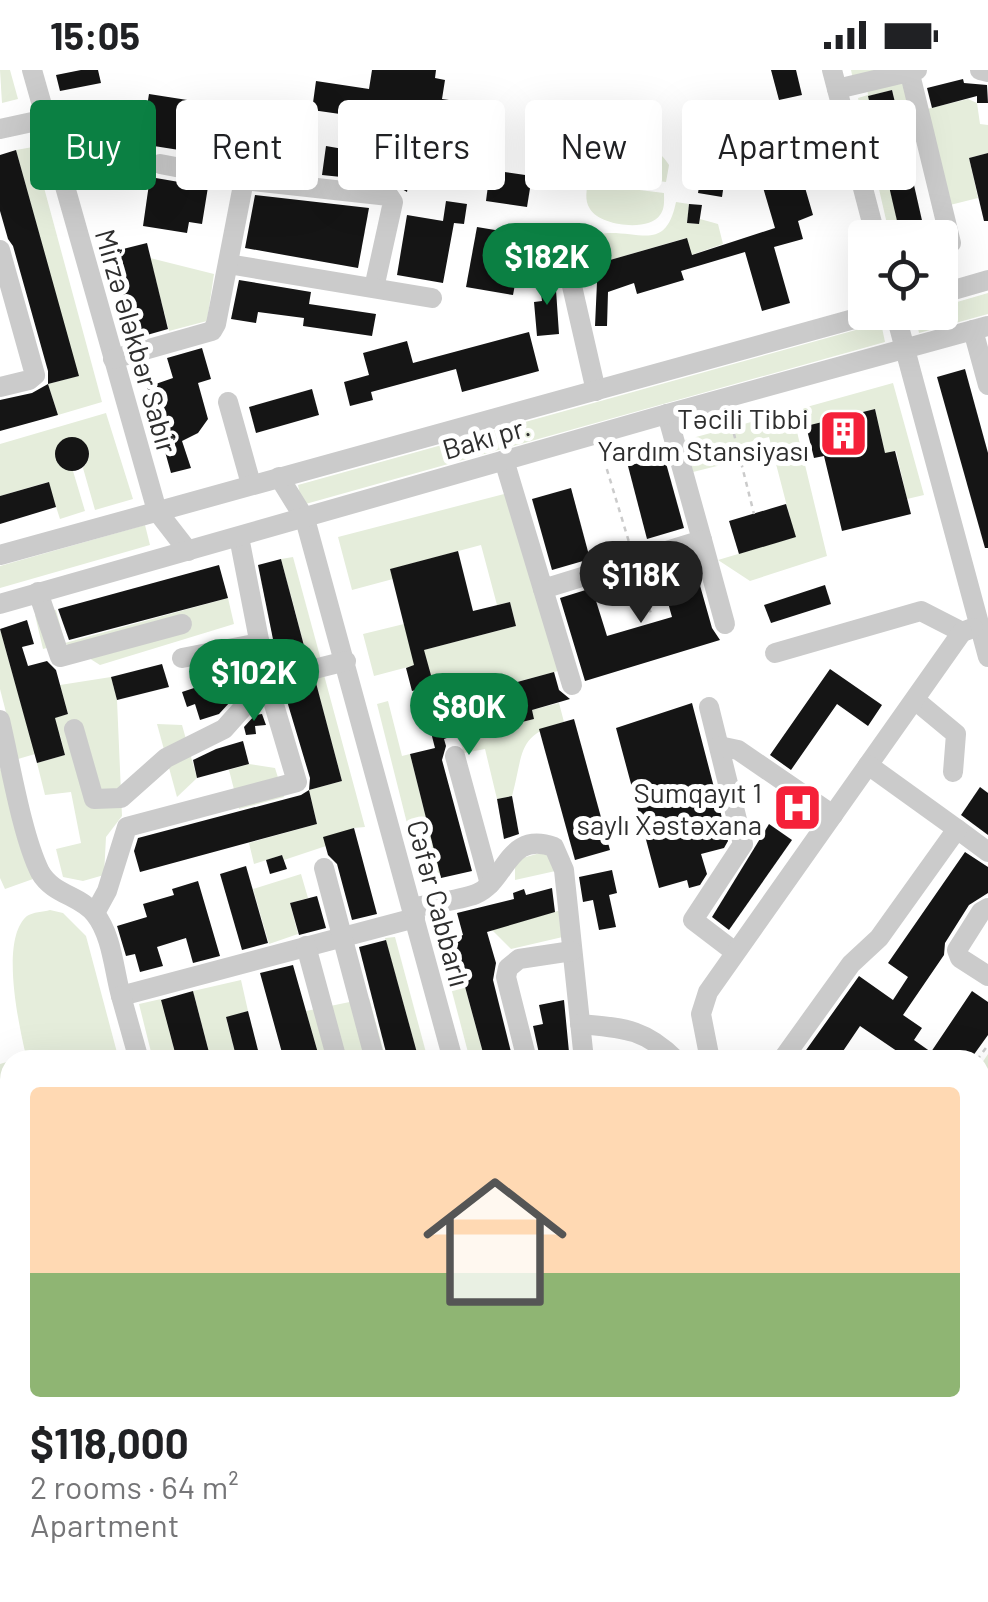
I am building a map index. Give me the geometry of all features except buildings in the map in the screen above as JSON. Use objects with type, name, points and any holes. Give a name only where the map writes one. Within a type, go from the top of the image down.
[{"type":"street","name":"Mirzə Ələkbər Sabir","points":[[32,70],[41,100]]},
{"type":"street","points":[[980,70],[988,72]]},
{"type":"street","points":[[871,220],[834,79],[912,71],[946,220]]},
{"type":"street","points":[[0,129],[30,122]]},
{"type":"street","points":[[160,164],[176,167]]},
{"type":"street","points":[[318,188],[389,196],[394,202],[374,288]]},
{"type":"street","name":"Mirzə Ələkbər Sabir","points":[[66,190],[157,511]]},
{"type":"street","points":[[113,359],[212,331],[242,190]]},
{"type":"street","points":[[561,238],[596,391]]},
{"type":"street","points":[[0,250],[8,306],[35,375],[0,387]]},
{"type":"street","points":[[228,264],[432,298]]},
{"type":"street","points":[[958,289],[988,280]]},
{"type":"street","name":"Bakı pr.","points":[[0,556],[848,321]]},
{"type":"street","points":[[981,328],[988,384]]},
{"type":"street","name":"Bakı pr.","points":[[0,604],[981,328]]},
{"type":"street","points":[[899,330],[971,628],[988,657]]},
{"type":"street","points":[[228,402],[252,484]]},
{"type":"street","points":[[667,414],[725,624]]},
{"type":"street","points":[[504,460],[572,685]]},
{"type":"street","name":"Cəfər Cabbarlı","points":[[279,476],[305,519],[450,1050]]},
{"type":"street","points":[[157,511],[188,551]]},
{"type":"street","points":[[95,913],[108,891],[127,826],[297,782],[267,680],[239,537]]},
{"type":"street","points":[[543,589],[702,540]]},
{"type":"street","points":[[38,592],[60,658],[182,624]]},
{"type":"street","points":[[775,653],[921,611],[971,628]]},
{"type":"street","points":[[708,1050],[703,1028],[704,1002],[735,952],[971,628]]},
{"type":"street","points":[[182,658],[260,642]]},
{"type":"street","points":[[74,729],[94,799],[121,798],[166,758],[224,730],[267,680],[346,661]]},
{"type":"street","points":[[915,700],[956,734],[953,772]]},
{"type":"street","points":[[709,707],[744,844],[693,920],[735,952]]},
{"type":"street","points":[[0,720],[32,852],[55,890],[95,913],[105,932],[136,1050]]},
{"type":"street","points":[[719,746],[738,750],[833,816]]},
{"type":"street","points":[[455,756],[490,884]]},
{"type":"street","points":[[868,766],[988,852]]},
{"type":"street","points":[[789,1050],[851,964],[880,938],[957,829]]},
{"type":"street","points":[[121,996],[344,937],[478,893],[490,884],[511,855],[524,846],[542,843],[554,847],[564,870],[583,1050]]},
{"type":"street","points":[[324,868],[372,1050]]},
{"type":"street","points":[[988,908],[981,912],[956,950],[960,958],[988,976]]},
{"type":"street","points":[[306,946],[333,1050]]},
{"type":"street","points":[[524,1050],[506,977],[508,968],[519,959],[572,951]]},
{"type":"street","points":[[580,1024],[634,1029],[665,1050]]},
{"type":"path","points":[[725,398],[754,514]]},
{"type":"path","points":[[597,434],[630,544]]},
{"type":"path","points":[[641,580],[652,617]]},
{"type":"green space","points":[[0,70],[10,70],[18,99],[2,103]]},
{"type":"green space","points":[[851,70],[909,70],[920,114],[916,115],[916,100],[894,100],[892,90],[869,96],[870,100],[858,100],[868,95],[866,82],[854,84]]},
{"type":"green space","points":[[968,99],[977,103],[980,124],[988,125],[988,153],[969,158],[978,198],[950,205],[927,109]]},
{"type":"green space","points":[[30,148],[30,190],[45,190],[102,402],[58,415],[48,384],[78,376],[16,150]]},
{"type":"green space","points":[[662,156],[669,165],[666,182],[662,182]]},
{"type":"green space","points":[[587,190],[664,193],[663,210],[646,224],[614,223],[595,215]]},
{"type":"green space","points":[[879,190],[890,190],[897,220],[886,220]]},
{"type":"green space","points":[[676,202],[689,204],[687,223],[699,224],[700,219],[718,224],[723,244],[691,255],[686,238],[579,269],[571,248],[603,233],[659,233],[672,217]]},
{"type":"green space","points":[[150,258],[214,274],[207,321],[169,331]]},
{"type":"green space","points":[[988,293],[988,314],[958,322],[958,302]]},
{"type":"green space","points":[[856,330],[882,330],[885,342],[302,505],[298,485]]},
{"type":"green space","points":[[893,383],[924,495],[907,499],[896,451],[885,454],[875,409],[806,426],[803,408]]},
{"type":"green space","points":[[792,411],[827,556],[750,581],[718,560],[795,537],[769,437],[718,450],[721,465],[693,472],[685,440]]},
{"type":"green space","points":[[106,413],[133,499],[95,510],[83,468],[89,458],[88,449],[72,437],[58,445],[58,463],[73,471],[85,511],[60,519],[48,482],[0,496],[0,444]]},
{"type":"green space","points":[[508,493],[562,670],[438,703],[427,662],[374,676],[363,634],[404,624],[412,653],[516,626],[510,602],[497,605],[481,545],[391,569],[393,579],[352,590],[338,537]]},
{"type":"green space","points":[[145,525],[150,545],[0,588],[0,566]]},
{"type":"green space","points":[[293,557],[321,660],[309,663],[281,559]]},
{"type":"green space","points":[[228,598],[234,624],[100,665],[65,643]]},
{"type":"green space","points":[[56,610],[65,643],[43,649],[35,615]]},
{"type":"green space","points":[[0,629],[35,754],[18,759],[0,689]]},
{"type":"green space","points":[[324,675],[365,827],[354,828],[326,846],[284,860],[282,855],[254,864],[249,843],[317,824],[309,790],[342,781],[314,677]]},
{"type":"green space","points":[[111,677],[117,700],[122,816],[106,837],[104,875],[83,881],[63,877],[56,849],[81,843],[71,792],[45,795],[37,763],[65,755],[60,735],[43,721],[68,714],[60,685]]},
{"type":"green space","points":[[516,700],[522,722],[533,719],[532,710],[559,703],[564,722],[548,727],[530,740],[521,757],[512,796],[497,799],[485,749],[464,753],[458,735],[483,728],[483,723]]},
{"type":"green space","points":[[388,701],[402,756],[410,754],[441,878],[422,883],[377,704]]},
{"type":"green space","points":[[157,724],[182,725],[197,778],[177,797]]},
{"type":"green space","points":[[249,764],[275,768],[284,797],[239,809],[229,770]]},
{"type":"green space","points":[[0,767],[33,879],[5,889],[0,878]]},
{"type":"green space","points":[[551,850],[560,870],[515,880],[515,860]]},
{"type":"green space","points":[[301,874],[308,898],[290,903],[298,934],[269,944],[253,889]]},
{"type":"green space","points":[[561,910],[567,936],[511,949],[492,930]]},
{"type":"green space","points":[[63,913],[86,936],[116,1050],[25,1050],[14,982],[14,943],[19,927],[27,916]]},
{"type":"green space","points":[[395,937],[425,1050],[416,1050],[385,938]]},
{"type":"green space","points":[[452,939],[482,1050],[467,1050],[439,942]]},
{"type":"green space","points":[[241,980],[248,1011],[226,1018],[234,1050],[208,1050],[193,991]]},
{"type":"green space","points":[[369,998],[383,1050],[317,1050],[306,1011]]},
{"type":"green space","points":[[161,999],[174,1050],[150,1050],[139,1004]]},
{"type":"place","name":"Təcili Tibbi Yardım Stansiyası","points":[[844,434]]},
{"type":"place","name":"Sumqayıt 1 saylı Xəstəxana","points":[[797,808]]}]
